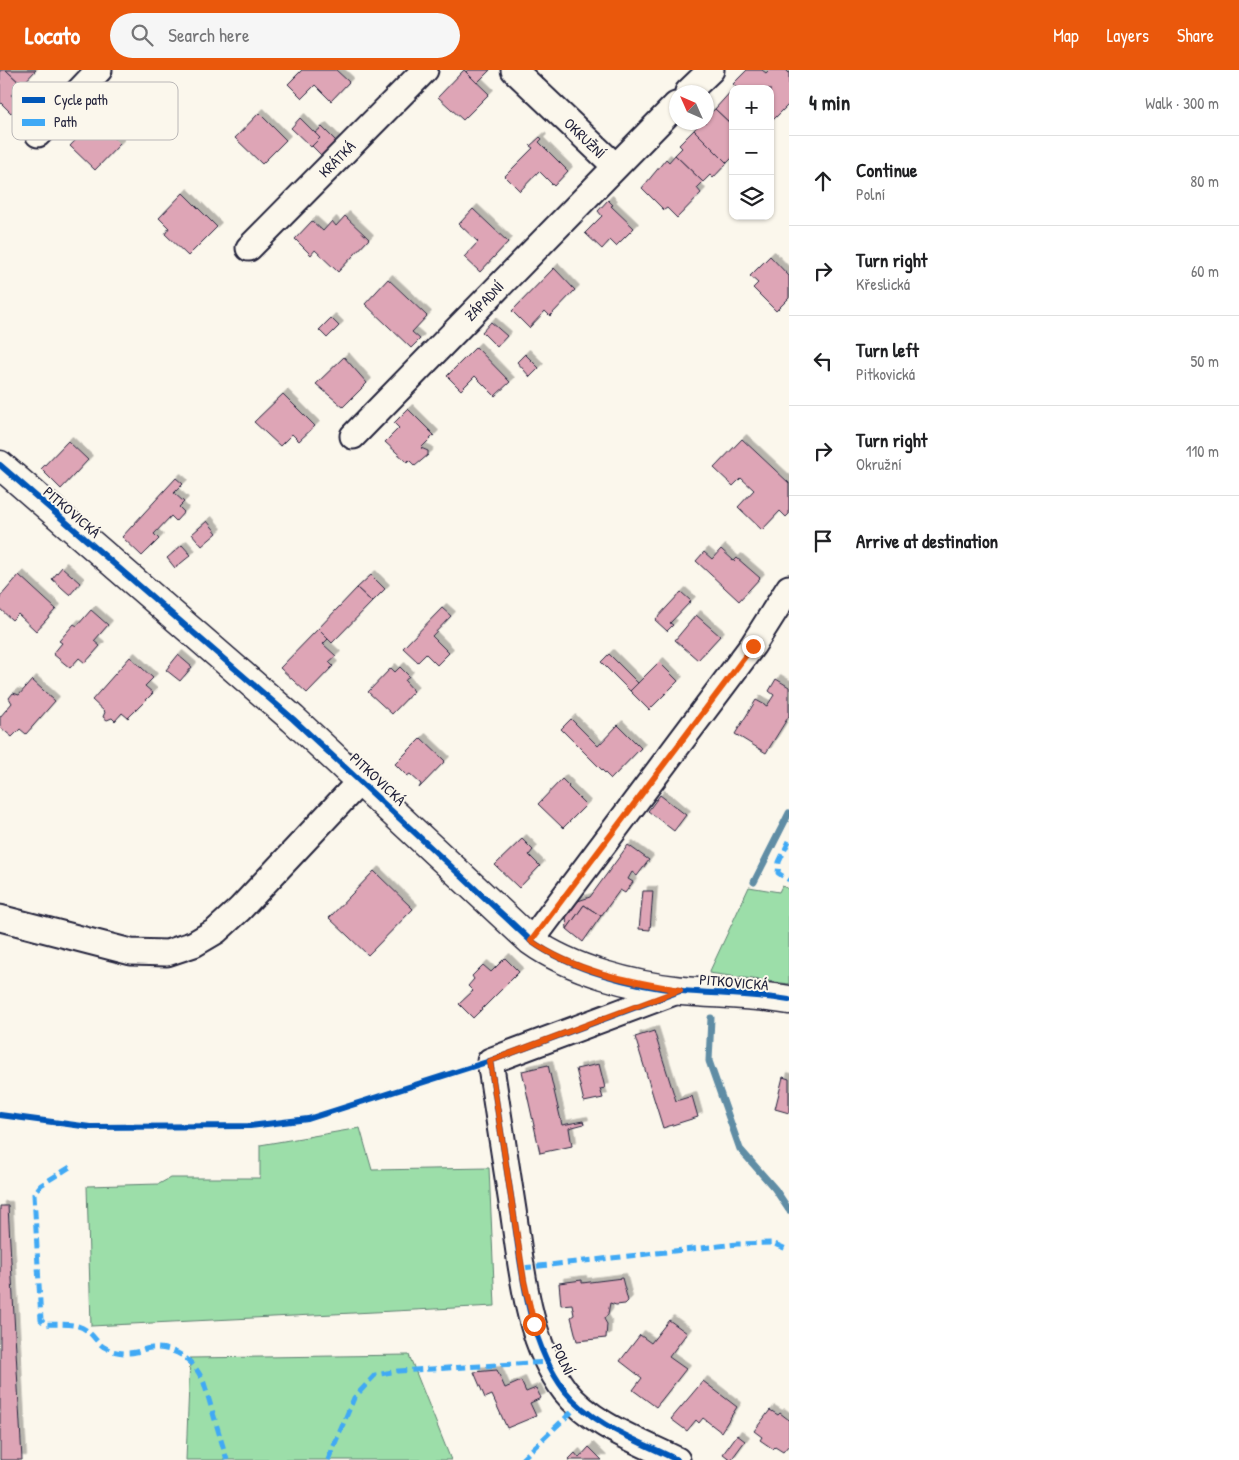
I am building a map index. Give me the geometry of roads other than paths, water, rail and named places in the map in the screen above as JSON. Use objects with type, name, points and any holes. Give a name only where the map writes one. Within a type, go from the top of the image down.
[{"type":"street","points":[[88,82],[99,70]]},
{"type":"street","name":"KRÁTKÁ","points":[[249,248],[425,70]]},
{"type":"street","name":"OKRUŽNÍ","points":[[514,70],[615,166],[669,111]]},
{"type":"street","points":[[695,85],[711,70]]},
{"type":"street","name":"ZÁPADNÍ","points":[[353,436],[615,166]]},
{"type":"street","name":"PITKOVICKÁ","points":[[0,464],[361,780],[531,941],[549,954],[610,977],[680,990],[766,996],[789,1000]]},
{"type":"street","points":[[531,941],[753,646],[789,588]]},
{"type":"street","points":[[0,918],[131,952],[167,953],[194,944],[216,931],[240,909],[361,780]]},
{"type":"street","name":"POLNÍ","points":[[677,1460],[599,1422],[565,1391],[548,1362],[534,1324],[524,1281],[490,1061],[680,990]]},
{"type":"waterway","points":[[754,882],[789,813]]},
{"type":"waterway","points":[[711,1018],[709,1061],[740,1149],[775,1189],[789,1210]]}]
